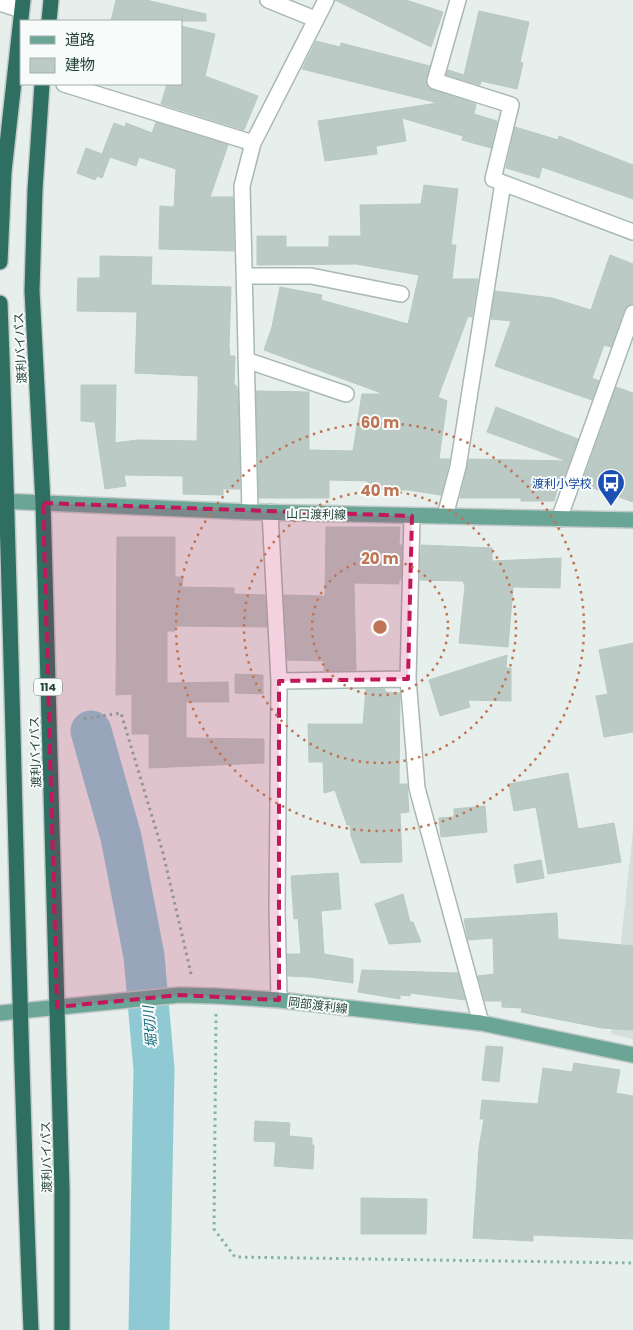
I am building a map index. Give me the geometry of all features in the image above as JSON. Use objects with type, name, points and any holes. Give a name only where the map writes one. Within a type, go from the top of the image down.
[{"type":"highway","points":[[49,20],[52,0]]},
{"type":"highway","points":[[20,20],[22,5]]},
{"type":"highway","points":[[0,262],[4,172],[20,24]]},
{"type":"highway","name":"渡利バイパス","points":[[42,85],[35,190],[32,291],[43,502],[57,1007],[62,1330]]},
{"type":"highway","name":"渡利バイパス","points":[[0,303],[4,501],[31,1330]]},
{"type":"main road","name":"山口渡利線","points":[[4,501],[250,512],[633,520]]},
{"type":"main road","name":"岡部渡利線","points":[[0,1013],[126,1002],[180,995],[279,1000],[481,1023],[633,1055]]},
{"type":"street","points":[[268,0],[315,19]]},
{"type":"street","points":[[250,512],[242,186],[253,143],[326,0]]},
{"type":"street","points":[[458,0],[435,81],[511,105],[492,179],[633,232]]},
{"type":"street","points":[[0,3],[22,5]]},
{"type":"street","points":[[67,85],[253,143]]},
{"type":"street","points":[[445,516],[458,467],[503,183]]},
{"type":"street","points":[[245,276],[311,276],[401,294]]},
{"type":"street","points":[[560,519],[633,313]]},
{"type":"street","points":[[246,360],[346,394]]},
{"type":"street","points":[[270,512],[279,681],[279,1000]]},
{"type":"street","points":[[412,516],[408,679],[417,788],[481,1023]]},
{"type":"street","points":[[279,681],[408,679]]},
{"type":"path","points":[[84,719],[121,713],[163,853],[196,996]]},
{"type":"path","points":[[216,996],[214,1229],[236,1257],[633,1263]]},
{"type":"highlighted area","points":[[43,503],[412,516],[408,679],[279,681],[279,1000],[180,995],[57,1007]]},
{"type":"shaded area","points":[[633,830],[633,1039],[611,1034]]},
{"type":"building","points":[[116,0],[146,0],[206,14],[206,21],[111,20]]},
{"type":"building","points":[[335,0],[406,0],[443,12],[431,47]]},
{"type":"building","points":[[479,11],[529,22],[520,62],[523,63],[517,89],[481,81],[480,85],[446,75],[448,70],[464,75]]},
{"type":"building","points":[[182,26],[215,34],[205,76],[258,96],[244,130],[161,104],[167,85],[182,85]]},
{"type":"building","points":[[316,41],[340,47],[341,43],[430,66],[426,79],[429,88],[476,104],[474,114],[497,121],[491,148],[462,140],[463,136],[402,118],[406,141],[376,146],[377,154],[325,161],[318,121],[438,103],[302,69]]},
{"type":"building","points":[[156,122],[228,145],[210,197],[233,197],[234,251],[159,249],[160,206],[174,207],[176,169],[139,157],[136,166],[110,157],[102,178],[97,176],[95,180],[77,173],[86,148],[102,154],[114,123],[125,127],[126,123],[152,133]]},
{"type":"building","points":[[515,127],[558,140],[559,136],[633,165],[633,199],[542,167],[539,178],[506,168]]},
{"type":"building","points":[[424,185],[458,189],[451,245],[456,245],[452,279],[478,279],[472,317],[468,316],[438,397],[447,401],[439,459],[450,459],[441,495],[408,490],[368,490],[368,481],[329,480],[329,498],[259,498],[256,391],[309,392],[309,450],[353,451],[362,394],[384,394],[264,350],[272,327],[280,287],[322,295],[321,300],[408,324],[419,275],[356,264],[257,265],[257,236],[286,236],[286,247],[329,247],[329,236],[361,236],[360,205],[421,204]]},
{"type":"building","points":[[610,255],[633,264],[633,304],[624,310],[611,347],[604,345],[592,378],[599,381],[592,400],[495,366],[511,321],[491,319],[495,291],[552,298],[591,310]]},
{"type":"building","points":[[100,256],[152,257],[151,285],[231,287],[229,346],[230,356],[235,356],[234,385],[236,385],[238,391],[240,489],[223,489],[223,495],[183,494],[183,476],[124,475],[126,486],[105,489],[95,422],[81,421],[81,385],[116,385],[115,443],[137,440],[197,441],[198,376],[135,373],[137,312],[77,311],[78,278],[100,278]]},
{"type":"building","points":[[616,387],[633,393],[633,502],[582,484]]},
{"type":"building","points":[[496,407],[578,439],[564,477],[561,476],[554,501],[521,501],[521,498],[460,498],[469,459],[567,461],[487,432]]},
{"type":"building","points":[[326,527],[400,527],[399,545],[402,545],[401,580],[399,580],[399,584],[354,583],[356,670],[324,671],[324,661],[287,660],[284,595],[325,596]]},
{"type":"building","points":[[117,537],[175,537],[175,577],[183,577],[182,587],[234,588],[234,594],[265,595],[267,627],[175,626],[175,631],[167,631],[167,683],[228,682],[229,702],[186,702],[186,738],[264,739],[264,763],[149,768],[149,734],[132,734],[132,694],[116,695]]},
{"type":"building","points":[[421,545],[492,548],[492,561],[561,558],[560,588],[513,587],[508,647],[459,643],[465,586],[463,581],[420,580]]},
{"type":"building","points":[[633,643],[633,732],[604,737],[596,696],[608,694],[599,650]]},
{"type":"building","points":[[507,655],[506,668],[511,668],[511,701],[468,700],[470,707],[440,716],[429,680]]},
{"type":"building","points":[[235,674],[263,675],[263,694],[235,693]]},
{"type":"building","points":[[366,689],[385,689],[385,692],[400,693],[399,784],[407,784],[409,812],[400,813],[402,862],[361,863],[351,836],[350,825],[347,825],[335,790],[324,793],[323,762],[309,762],[308,724],[363,724]]},
{"type":"building","points":[[568,773],[578,829],[614,823],[621,862],[548,874],[536,807],[514,811],[509,784]]},
{"type":"building","points":[[485,806],[487,832],[441,837],[439,818],[454,817],[454,809]]},
{"type":"building","points":[[541,860],[544,878],[517,883],[514,865]]},
{"type":"building","points":[[338,873],[341,909],[321,911],[324,954],[353,959],[353,983],[288,976],[287,954],[301,954],[298,918],[294,919],[291,876]]},
{"type":"building","points":[[403,894],[410,922],[413,922],[421,942],[389,944],[375,904]]},
{"type":"building","points":[[557,913],[558,939],[633,946],[633,1030],[602,1028],[521,1012],[522,1008],[502,1007],[502,1001],[485,1001],[478,976],[494,974],[493,938],[468,940],[464,919]]},
{"type":"building","points":[[362,970],[458,973],[465,1000],[410,993],[410,996],[400,995],[400,999],[358,992]]},
{"type":"building","points":[[486,1046],[503,1047],[499,1082],[482,1080]]},
{"type":"building","points":[[574,1063],[620,1070],[616,1093],[633,1096],[633,1239],[533,1235],[533,1241],[473,1238],[479,1148],[484,1119],[480,1119],[482,1100],[538,1104],[543,1068],[572,1072]]},
{"type":"building","points":[[255,1121],[290,1123],[289,1136],[312,1138],[312,1145],[314,1145],[313,1169],[274,1166],[276,1142],[254,1141]]},
{"type":"building","points":[[361,1198],[427,1199],[426,1234],[361,1234]]},
{"type":"waterway","name":"堀切川","points":[[91,731],[121,837],[144,956],[154,1069],[149,1330]]},
{"type":"place","name":"渡利小学校","points":[[611,507]]}]
